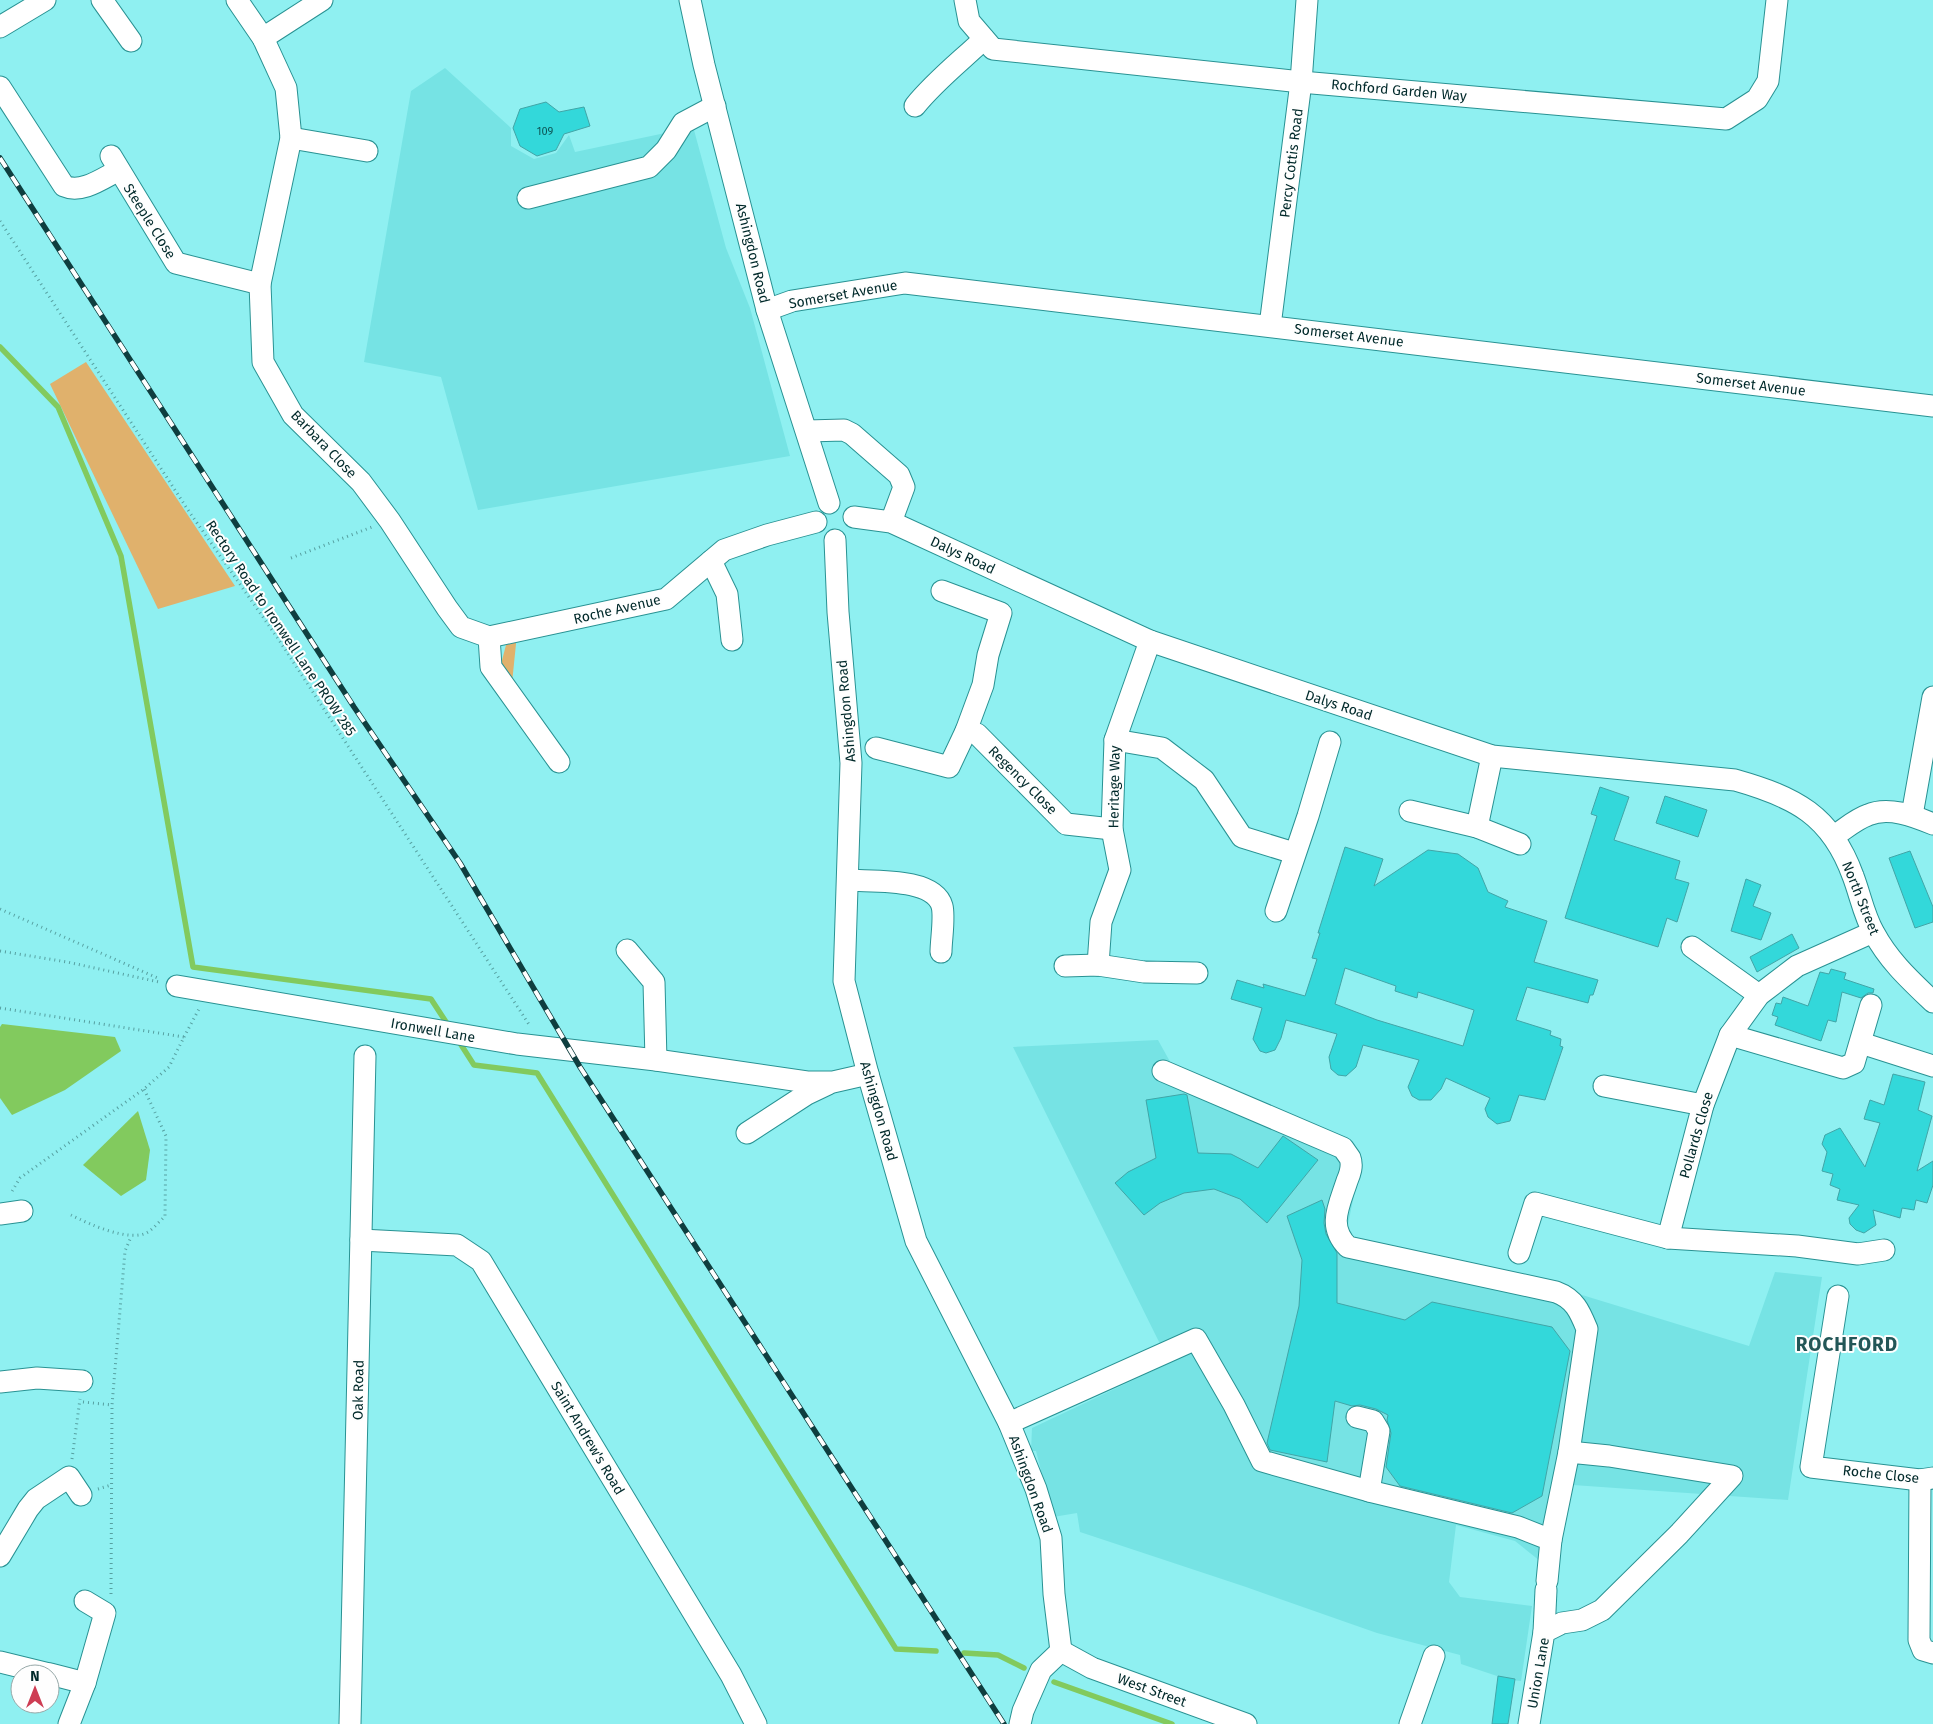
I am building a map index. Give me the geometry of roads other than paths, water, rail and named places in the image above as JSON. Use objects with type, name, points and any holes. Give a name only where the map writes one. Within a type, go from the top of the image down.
[{"type":"street","points":[[0,27],[45,0]]},
{"type":"street","points":[[102,0],[131,41]]},
{"type":"street","name":"Barbara Close","points":[[237,0],[263,38],[286,88],[291,138],[260,284],[263,362],[293,415],[361,482],[390,520],[461,627],[489,637]]},
{"type":"street","points":[[263,38],[322,0]]},
{"type":"street","name":"Ashingdon Road","points":[[690,0],[767,310],[829,503]]},
{"type":"street","name":"Rochford Garden Way","points":[[965,0],[969,22],[993,49],[1301,82],[1726,119],[1757,99],[1768,81],[1776,0]]},
{"type":"street","name":"Percy Cottis Road","points":[[1270,326],[1301,82],[1307,0]]},
{"type":"street","points":[[915,106],[932,85],[947,74],[984,39]]},
{"type":"street","name":"Steeple Close","points":[[0,87],[64,186],[72,190],[85,187],[115,163],[176,263],[260,284]]},
{"type":"street","points":[[528,198],[649,167],[666,150],[682,123],[715,106]]},
{"type":"street","points":[[291,138],[367,151]]},
{"type":"street","name":"Somerset Avenue","points":[[767,310],[792,301],[905,283],[1933,406]]},
{"type":"street","points":[[807,431],[844,430],[852,434],[899,475],[904,487],[891,522]]},
{"type":"street","points":[[829,503],[842,503],[848,506],[854,516],[854,528],[851,533],[841,539],[830,539],[820,533],[816,522],[820,510],[829,503]]},
{"type":"street","name":"Dalys Road","points":[[854,516],[891,522],[1150,641],[1492,756],[1735,780],[1766,789],[1792,800],[1815,816],[1834,836]]},
{"type":"street","name":"Roche Avenue","points":[[489,637],[666,599],[724,550],[767,535],[816,522]]},
{"type":"street","name":"Ashingdon Road","points":[[836,540],[838,612],[851,763],[844,981],[868,1074],[916,1240],[1009,1424],[1036,1489],[1051,1538],[1054,1594],[1061,1651]]},
{"type":"street","points":[[712,561],[727,594],[732,640]]},
{"type":"street","points":[[876,748],[949,767],[966,730],[983,685],[988,654],[1001,613],[942,591]]},
{"type":"street","points":[[489,637],[491,667],[559,762]]},
{"type":"street","name":"Heritage Way","points":[[1098,965],[1101,922],[1120,870],[1112,829],[1115,740],[1150,641]]},
{"type":"street","points":[[1912,815],[1933,697]]},
{"type":"street","name":"Regency Close","points":[[966,730],[977,734],[1066,824],[1112,829]]},
{"type":"street","points":[[1115,740],[1162,748],[1204,780],[1242,837],[1294,853]]},
{"type":"street","points":[[1276,911],[1308,816],[1330,742]]},
{"type":"street","points":[[1477,826],[1492,756]]},
{"type":"street","points":[[1410,811],[1477,826],[1520,844]]},
{"type":"street","points":[[1834,836],[1868,814],[1889,812],[1912,815],[1933,824]]},
{"type":"street","name":"North Street","points":[[1834,836],[1852,873],[1873,932],[1897,968],[1933,1002]]},
{"type":"street","points":[[848,880],[906,884],[920,886],[931,891],[943,907],[941,952]]},
{"type":"street","name":"Pollards Close","points":[[1668,1238],[1703,1105],[1730,1035],[1759,995],[1797,966],[1873,932]]},
{"type":"street","points":[[1692,947],[1759,995]]},
{"type":"street","points":[[627,950],[654,982],[656,1060]]},
{"type":"street","points":[[1065,966],[1098,965],[1144,972],[1197,973]]},
{"type":"street","name":"Ironwell Lane","points":[[177,986],[544,1047],[656,1060],[807,1082],[833,1082],[868,1074]]},
{"type":"street","points":[[1730,1035],[1843,1068],[1854,1063],[1871,1005]]},
{"type":"street","points":[[1860,1043],[1933,1066]]},
{"type":"street","name":"Oak Road","points":[[350,1724],[365,1056]]},
{"type":"street","points":[[1163,1071],[1344,1148],[1350,1158],[1351,1168],[1335,1224],[1338,1234],[1348,1248],[1568,1296],[1581,1314],[1587,1329],[1569,1452],[1551,1540],[1544,1632]]},
{"type":"street","points":[[748,1133],[807,1094],[833,1082]]},
{"type":"street","points":[[1604,1086],[1703,1105]]},
{"type":"street","points":[[0,1214],[16,1203]]},
{"type":"street","points":[[1519,1253],[1535,1203],[1668,1238],[1797,1246],[1858,1254],[1884,1250]]},
{"type":"street","name":"Saint Andrew's Road","points":[[361,1240],[457,1245],[481,1262],[731,1675],[756,1724]]},
{"type":"street","name":"Roche Close","points":[[1838,1296],[1811,1467],[1926,1479]]},
{"type":"street","points":[[1009,1424],[1196,1339],[1234,1405],[1262,1462],[1369,1491],[1518,1527],[1551,1540]]},
{"type":"street","points":[[0,1382],[37,1378],[81,1391]]},
{"type":"street","points":[[1357,1417],[1373,1421],[1379,1431],[1369,1491]]},
{"type":"street","name":"Union Lane","points":[[1529,1724],[1544,1632],[1562,1623],[1582,1620],[1602,1610],[1679,1534],[1732,1476],[1609,1456],[1569,1452]]},
{"type":"street","points":[[0,1556],[36,1499],[69,1477],[81,1495]]},
{"type":"street","points":[[1926,1479],[1919,1640],[1923,1650],[1933,1653]]},
{"type":"street","points":[[69,1724],[85,1683],[105,1612],[85,1601]]},
{"type":"street","points":[[1020,1724],[1023,1711],[1041,1670],[1061,1651]]},
{"type":"street","name":"West Street","points":[[1061,1651],[1092,1668],[1246,1724]]},
{"type":"street","points":[[1410,1724],[1434,1656]]},
{"type":"street","points":[[60,1677],[85,1683]]},
{"type":"waterway","points":[[0,347],[58,407],[121,556],[193,967],[431,999],[448,1025]]},
{"type":"waterway","points":[[458,1040],[474,1065],[537,1073],[896,1649],[936,1651]]},
{"type":"waterway","points":[[964,1653],[998,1655],[1024,1668]]},
{"type":"waterway","points":[[1054,1682],[1172,1724]]},
{"type":"railway","points":[[0,158],[354,707],[460,863],[580,1067],[1004,1724]]},
{"type":"district","name":"ROCHFORD","points":[[1847,1344]]}]
